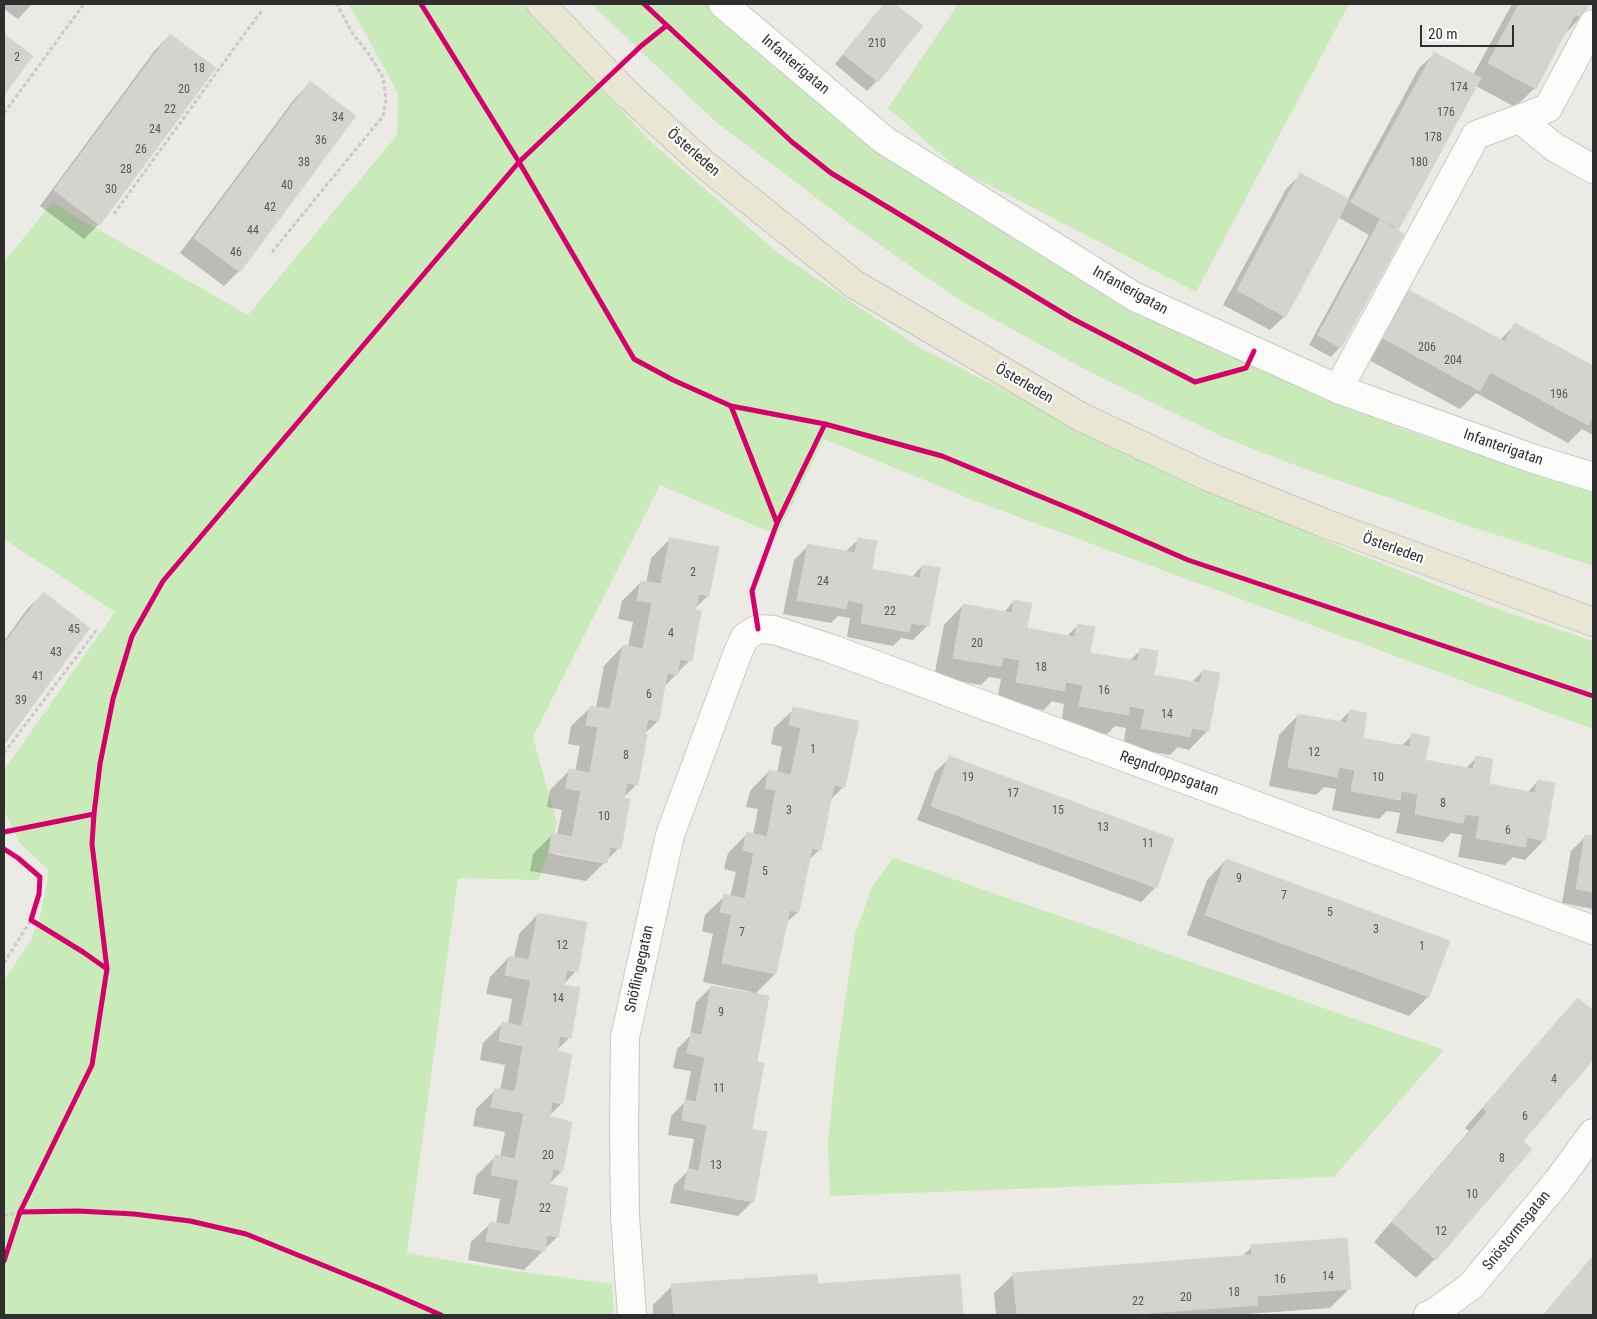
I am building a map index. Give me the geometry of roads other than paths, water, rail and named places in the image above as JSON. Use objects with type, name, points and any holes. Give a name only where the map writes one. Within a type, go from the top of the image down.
[{"type":"main road","name":"Österleden","points":[[541,4],[625,92],[704,164],[854,284],[1081,417],[1208,476],[1333,526],[1593,622]]},
{"type":"street","name":"Infanterigatan","points":[[722,4],[884,140],[1135,297],[1338,389],[1534,459],[1593,477]]},
{"type":"street","points":[[1338,389],[1476,134],[1548,108],[1593,24]]},
{"type":"street","points":[[1520,119],[1554,147],[1593,169]]},
{"type":"street","name":"Regndroppsgatan","points":[[745,637],[758,629],[774,630],[829,648],[1593,930]]},
{"type":"street","name":"Snöflingegatan","points":[[632,1315],[626,1216],[624,1131],[625,1037],[670,835],[745,637]]},
{"type":"street","name":"Snöstormsgatan","points":[[1428,1315],[1434,1313],[1471,1286],[1557,1182],[1593,1133]]}]
